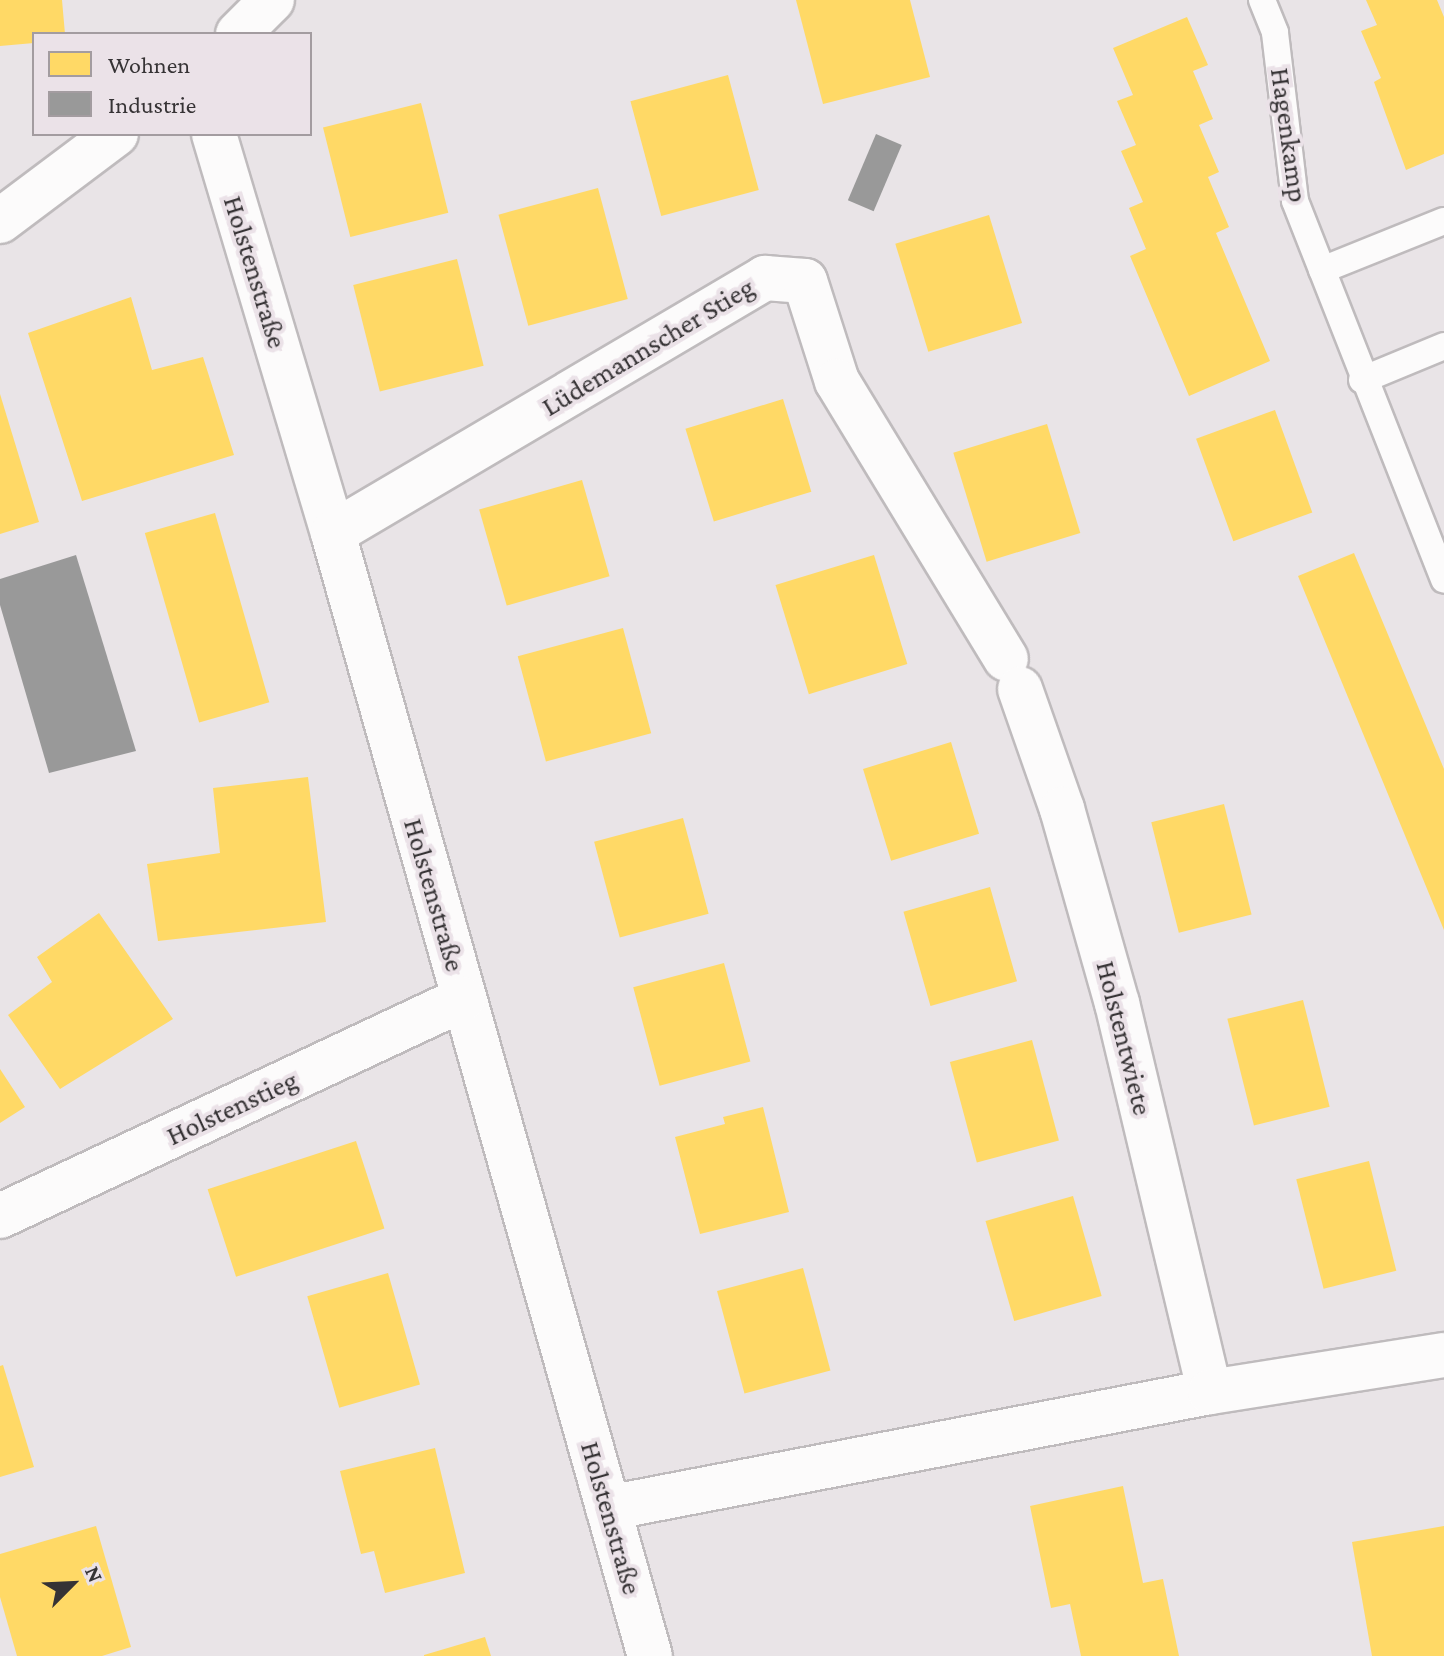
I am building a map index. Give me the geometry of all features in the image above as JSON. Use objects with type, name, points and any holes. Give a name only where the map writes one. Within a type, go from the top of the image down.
[{"type":"street","points":[[240,32],[272,0]]},
{"type":"street","points":[[0,221],[113,136]]},
{"type":"street","name":"Holstenstraße","points":[[215,136],[333,533],[650,1656]]},
{"type":"street","name":"Lüdemannscher Stieg","points":[[333,533],[765,278],[805,281],[837,381],[1013,674]]},
{"type":"street","name":"Holstentwiete","points":[[1013,674],[1062,809],[1117,1003],[1210,1392]]},
{"type":"street","name":"Holstenstieg","points":[[0,1216],[463,999]]},
{"type":"street","points":[[608,1508],[1210,1392],[1444,1355]]},
{"type":"lane","name":"Hagenkamp","points":[[1262,0],[1275,33],[1295,201],[1362,380],[1444,580]]},
{"type":"lane","points":[[1322,270],[1444,221]]},
{"type":"lane","points":[[1362,380],[1444,346]]},
{"type":"building: Wohnen","points":[[0,0],[62,0],[65,32],[32,32],[32,43],[0,46]]},
{"type":"building: Wohnen","points":[[796,0],[910,0],[930,77],[823,104]]},
{"type":"building: Wohnen","points":[[1366,0],[1437,0],[1444,17],[1444,154],[1406,170],[1374,82],[1381,78],[1361,31],[1377,25]]},
{"type":"building: Wohnen","points":[[1187,17],[1208,65],[1193,71],[1213,119],[1199,125],[1219,172],[1208,177],[1229,227],[1216,233],[1270,361],[1189,396],[1130,256],[1146,249],[1129,208],[1143,202],[1121,151],[1136,145],[1117,101],[1133,95],[1113,48]]},
{"type":"building: Wohnen","points":[[728,75],[759,190],[661,216],[630,101]]},
{"type":"building: Wohnen","points":[[421,103],[448,213],[350,237],[323,127]]},
{"type":"building: Wohnen","points":[[598,188],[628,299],[528,326],[499,215]]},
{"type":"building: Wohnen","points":[[989,215],[1022,323],[928,352],[895,244]]},
{"type":"building: Wohnen","points":[[457,259],[484,366],[380,392],[353,285]]},
{"type":"building: Wohnen","points":[[131,297],[152,370],[203,357],[234,455],[82,501],[28,333]]},
{"type":"building: Wohnen","points":[[0,394],[39,522],[0,534]]},
{"type":"building: Wohnen","points":[[783,399],[811,492],[714,522],[685,429]]},
{"type":"building: Wohnen","points":[[1275,410],[1312,512],[1233,541],[1196,439]]},
{"type":"building: Wohnen","points":[[1047,424],[1080,533],[987,562],[953,453]]},
{"type":"building: Wohnen","points":[[582,480],[610,576],[507,606],[479,509]]},
{"type":"building: Wohnen","points":[[215,513],[269,702],[199,722],[145,533]]},
{"type":"building: Wohnen","points":[[1354,553],[1444,769],[1444,930],[1298,576]]},
{"type":"building: Wohnen","points":[[874,555],[907,664],[809,694],[776,585]]},
{"type":"building: Wohnen","points":[[623,628],[651,733],[546,761],[518,656]]},
{"type":"building: Wohnen","points":[[951,742],[979,834],[891,861],[863,769]]},
{"type":"building: Wohnen","points":[[308,777],[326,922],[158,941],[147,864],[220,853],[213,788]]},
{"type":"building: Wohnen","points":[[1224,804],[1252,915],[1179,933],[1151,822]]},
{"type":"building: Wohnen","points":[[683,818],[709,914],[620,937],[594,842]]},
{"type":"building: Wohnen","points":[[990,887],[1017,981],[930,1006],[903,912]]},
{"type":"building: Wohnen","points":[[99,913],[173,1019],[60,1089],[8,1015],[52,982],[37,957]]},
{"type":"building: Wohnen","points":[[724,963],[750,1062],[660,1086],[633,987]]},
{"type":"building: Wohnen","points":[[1303,1000],[1330,1107],[1254,1126],[1227,1019]]},
{"type":"building: Wohnen","points":[[1032,1040],[1059,1140],[977,1162],[950,1062]]},
{"type":"building: Wohnen","points":[[0,1069],[25,1107],[0,1123]]},
{"type":"building: Wohnen","points":[[763,1107],[789,1212],[700,1234],[675,1137],[725,1124],[723,1117]]},
{"type":"building: Wohnen","points":[[356,1141],[384,1228],[236,1277],[208,1189]]},
{"type":"building: Wohnen","points":[[1369,1161],[1396,1271],[1324,1289],[1296,1179]]},
{"type":"building: Wohnen","points":[[1073,1196],[1102,1296],[1014,1321],[986,1221]]},
{"type":"building: Wohnen","points":[[803,1268],[830,1370],[744,1393],[717,1291]]},
{"type":"building: Wohnen","points":[[388,1273],[420,1385],[339,1408],[307,1296]]},
{"type":"building: Wohnen","points":[[3,1365],[34,1467],[0,1477],[0,1366]]},
{"type":"building: Wohnen","points":[[435,1448],[465,1573],[385,1593],[374,1551],[361,1554],[340,1471]]},
{"type":"building: Wohnen","points":[[1123,1486],[1143,1583],[1163,1579],[1179,1656],[1081,1656],[1070,1604],[1051,1608],[1030,1506]]},
{"type":"building: Wohnen","points":[[96,1526],[131,1647],[102,1656],[17,1656],[0,1597],[0,1554]]},
{"type":"building: Wohnen","points":[[1444,1526],[1444,1656],[1372,1656],[1352,1542]]},
{"type":"building: Wohnen","points":[[485,1637],[491,1656],[424,1656],[424,1655]]},
{"type":"building: Industrie","points":[[876,134],[902,145],[874,211],[848,200]]},
{"type":"building: Industrie","points":[[76,555],[136,751],[49,773],[0,605],[0,579]]}]
